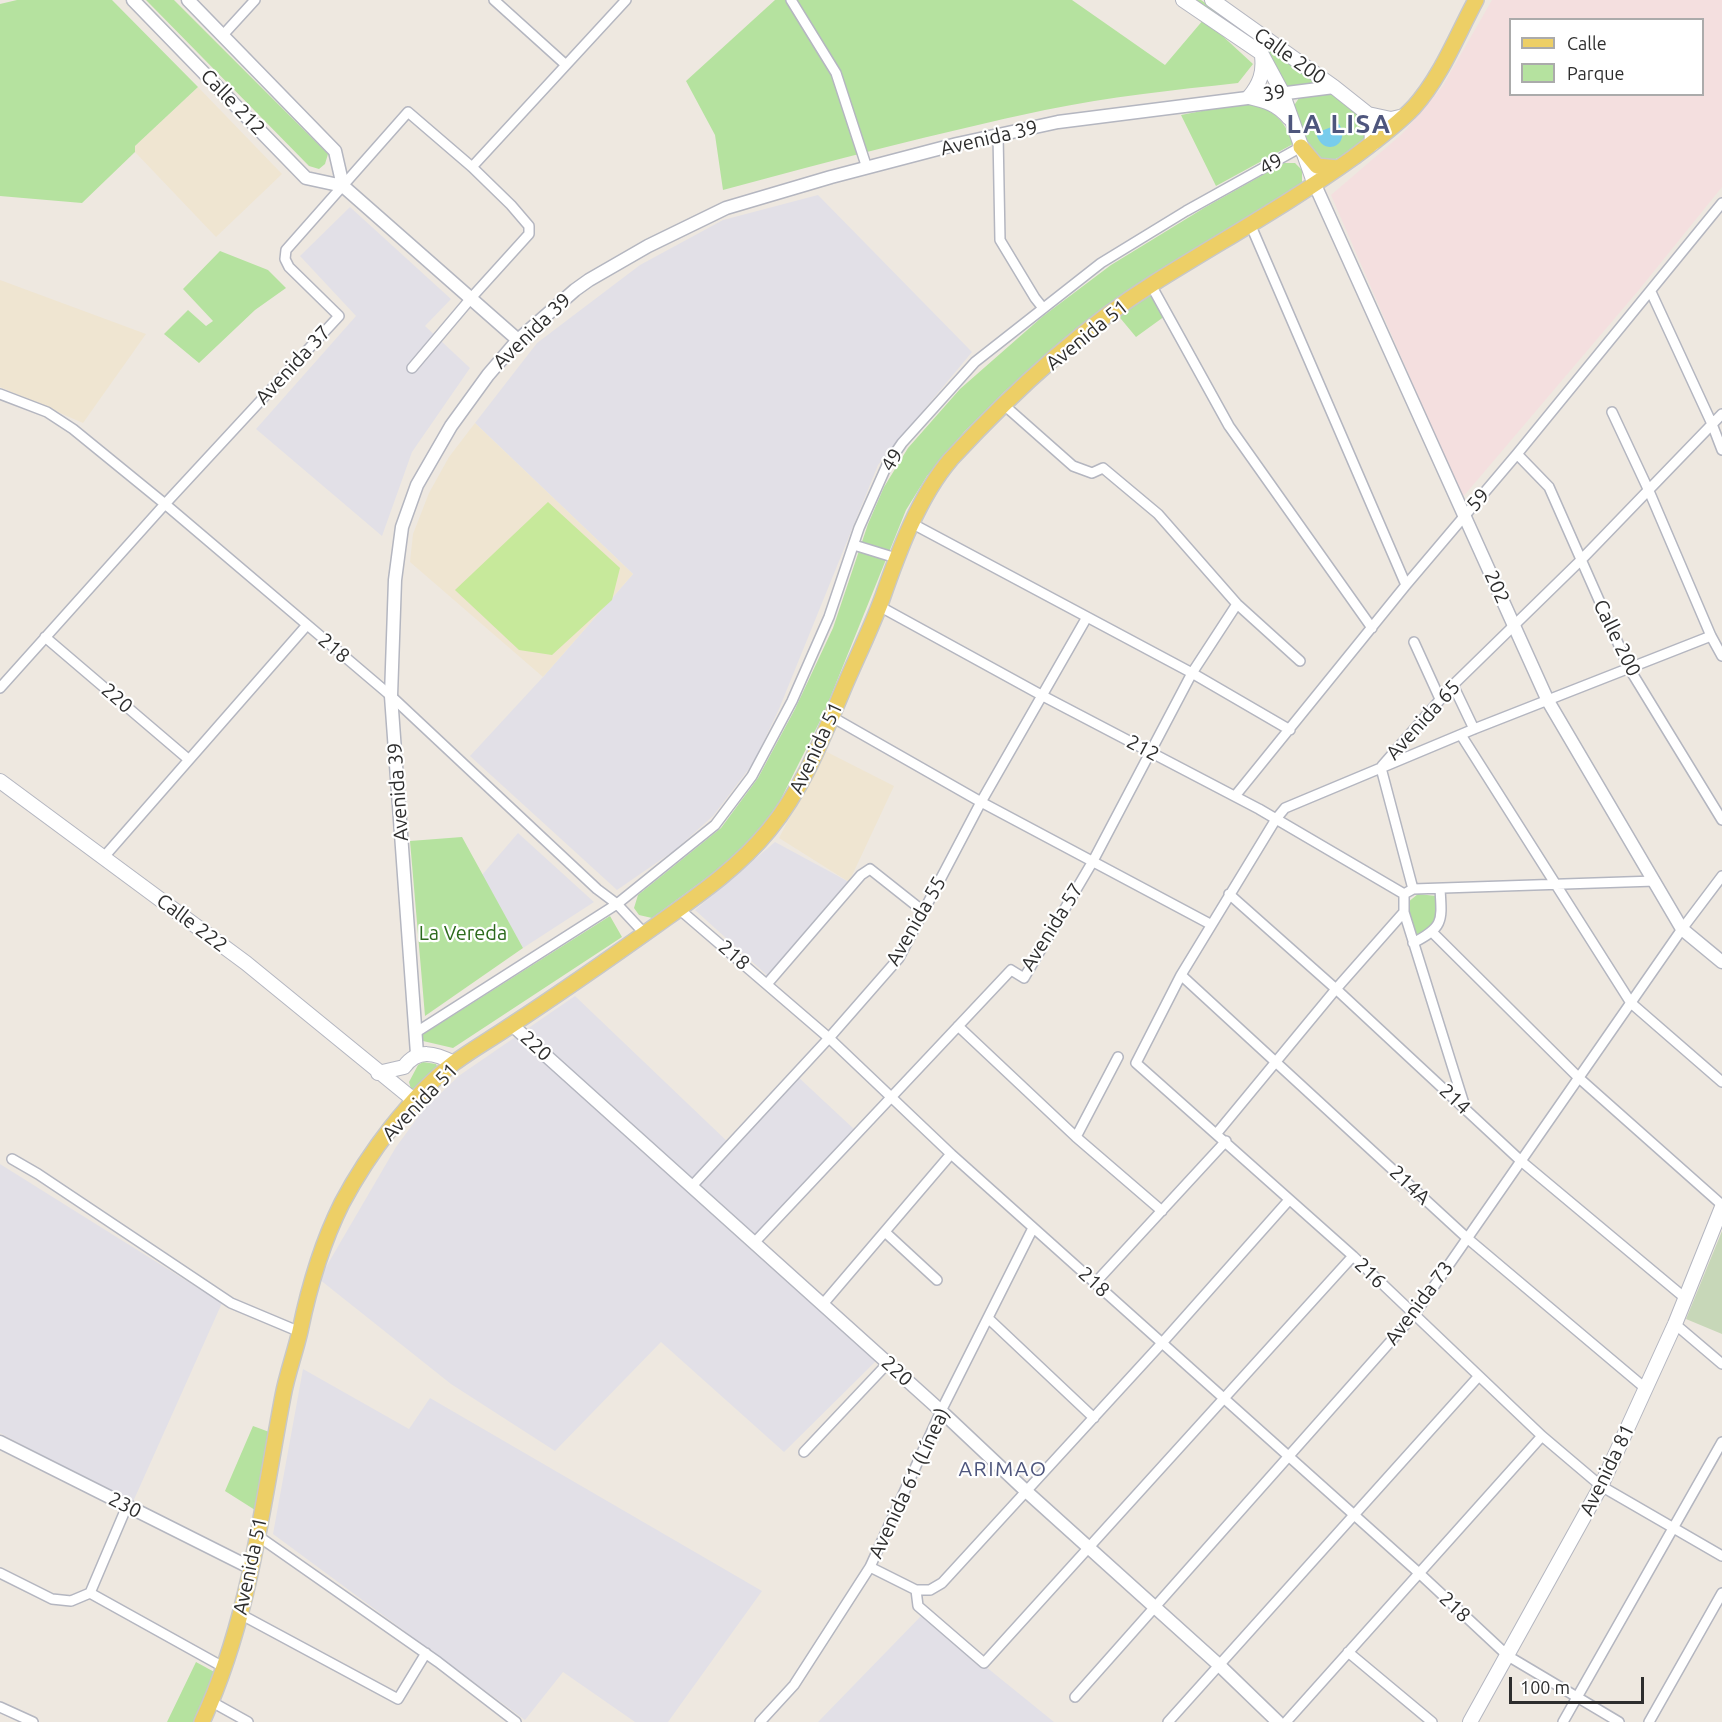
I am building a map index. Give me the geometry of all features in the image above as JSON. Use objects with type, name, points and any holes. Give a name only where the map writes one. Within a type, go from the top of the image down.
[{"type":"main road","name":"Calle 200","points":[[1183,0],[1262,53],[1282,92],[1315,185]]},
{"type":"main road","name":"Calle 200","points":[[1212,0],[1368,114]]},
{"type":"main road","name":"Avenida 51","points":[[202,1722],[225,1668],[240,1614],[258,1536],[284,1392],[321,1251],[340,1208],[363,1167],[387,1134],[415,1101],[454,1063],[679,909],[736,865],[770,830],[797,793],[879,606],[896,558],[937,476],[1004,405],[1065,350],[1151,285],[1315,185],[1372,144],[1412,109],[1427,90],[1476,0]]},
{"type":"main road","points":[[1262,53],[1263,68],[1259,82],[1249,97],[1271,102],[1292,122]]},
{"type":"main road","points":[[1368,114],[1391,119],[1404,116]]},
{"type":"main road","points":[[1368,114],[1371,121],[1372,144]]},
{"type":"main road","points":[[1301,147],[1317,166],[1338,168]]},
{"type":"main road","name":"Calle 222","points":[[0,781],[246,963],[415,1101]]},
{"type":"main road","points":[[402,1091],[401,1076],[404,1067],[409,1059],[417,1054],[438,1055],[454,1063]]},
{"type":"main road","points":[[378,1073],[404,1067]]},
{"type":"main road","name":"Avenida 81","points":[[1470,1722],[1601,1486],[1675,1324],[1722,1206]]},
{"type":"street","name":"Calle 212","points":[[133,0],[306,178],[343,186],[472,297],[518,340]]},
{"type":"street","name":"Calle 212","points":[[188,0],[335,151],[343,186]]},
{"type":"street","points":[[223,35],[255,0]]},
{"type":"street","points":[[494,0],[566,65]]},
{"type":"street","points":[[412,369],[472,297],[530,234],[529,226],[511,205],[472,167],[626,0]]},
{"type":"street","points":[[791,0],[836,73],[867,168]]},
{"type":"street","name":"39","points":[[1249,97],[1334,87]]},
{"type":"street","name":"Avenida 39","points":[[417,1054],[391,696],[395,580],[402,527],[417,485],[451,426],[488,375],[518,340],[575,290],[648,246],[726,208],[998,134],[1058,122],[1249,97]]},
{"type":"street","name":"Avenida 37","points":[[0,688],[165,504],[339,316],[289,267],[285,259],[286,250],[408,112],[472,167]]},
{"type":"street","points":[[998,134],[1000,240],[1043,308]]},
{"type":"street","name":"49","points":[[415,1033],[617,904],[715,825],[752,776],[792,701],[829,617],[859,528],[887,465],[902,443],[975,362],[1101,263],[1186,211],[1301,147]]},
{"type":"street","name":"202","points":[[1315,185],[1548,701],[1682,929],[1722,962]]},
{"type":"street","name":"59","points":[[1235,796],[1722,203]]},
{"type":"street","points":[[1251,225],[1406,585]]},
{"type":"street","points":[[1151,285],[1229,426],[1372,628]]},
{"type":"street","points":[[1651,292],[1722,450]]},
{"type":"street","name":"218","points":[[0,394],[47,412],[73,429],[165,504],[391,696],[597,889],[617,904],[645,933]]},
{"type":"street","points":[[1004,405],[1073,466],[1092,473],[1103,468],[1158,514],[1237,604],[1300,661]]},
{"type":"street","points":[[1612,412],[1649,491],[1711,636],[1722,656]]},
{"type":"street","name":"Avenida 65","points":[[1136,1063],[1210,924],[1285,808],[1381,768],[1453,685],[1580,561],[1722,414]]},
{"type":"street","name":"Calle 200","points":[[1517,454],[1549,486],[1580,561],[1629,668],[1722,820]]},
{"type":"street","points":[[913,524],[1192,673],[1290,730]]},
{"type":"street","points":[[854,545],[896,558]]},
{"type":"street","name":"Avenida 57","points":[[754,1243],[1011,970],[1024,978],[1093,861],[1192,673],[1237,604]]},
{"type":"street","name":"212","points":[[879,606],[1409,891]]},
{"type":"street","name":"Avenida 55","points":[[692,1186],[829,1038],[899,958],[981,802],[1087,617]]},
{"type":"street","points":[[103,858],[307,625]]},
{"type":"street","points":[[1217,1133],[1336,989],[1404,912],[1409,891],[1381,768],[1711,636]]},
{"type":"street","name":"220","points":[[45,637],[188,759]]},
{"type":"street","points":[[1414,642],[1440,699]]},
{"type":"street","points":[[1453,685],[1474,729]]},
{"type":"street","points":[[831,717],[981,802],[1210,924]]},
{"type":"street","points":[[1461,735],[1631,1003],[1722,1082]]},
{"type":"street","points":[[767,984],[861,875],[870,869],[923,911]]},
{"type":"street","name":"Avenida 73","points":[[1076,1697],[1414,1315],[1682,929],[1722,876]]},
{"type":"street","points":[[1409,891],[1655,881]]},
{"type":"street","points":[[1413,943],[1433,933],[1442,916],[1440,889]]},
{"type":"street","name":"214","points":[[1229,894],[1336,989],[1521,1161],[1685,1298]]},
{"type":"street","name":"218","points":[[679,909],[829,1038],[951,1154],[1419,1573],[1508,1656],[1619,1722]]},
{"type":"street","points":[[1404,912],[1465,1108]]},
{"type":"street","points":[[1433,933],[1579,1078],[1722,1206]]},
{"type":"street","name":"214A","points":[[1181,975],[1467,1238],[1645,1388]]},
{"type":"street","name":"220","points":[[512,1025],[941,1411],[1154,1609],[1219,1665],[1278,1722]]},
{"type":"street","points":[[958,1026],[1076,1137],[1162,1211]]},
{"type":"street","points":[[1076,1137],[1118,1057]]},
{"type":"street","name":"216","points":[[1136,1063],[1353,1256],[1478,1377],[1601,1486],[1722,1556]]},
{"type":"street","points":[[1095,1283],[1226,1141]]},
{"type":"street","points":[[823,1304],[951,1154]]},
{"type":"street","points":[[12,1159],[231,1303],[300,1332]]},
{"type":"street","points":[[870,1567],[916,1590],[930,1590],[942,1583],[1162,1343],[1289,1200]]},
{"type":"street","name":"Avenida 61 (Línea)","points":[[760,1722],[794,1685],[870,1567],[941,1411],[1034,1228]]},
{"type":"street","points":[[885,1232],[937,1280]]},
{"type":"street","points":[[916,1590],[918,1606],[984,1663],[1353,1256]]},
{"type":"street","points":[[989,1319],[1094,1418]]},
{"type":"street","points":[[1675,1324],[1722,1364]]},
{"type":"street","points":[[804,1452],[888,1363]]},
{"type":"street","points":[[1168,1722],[1478,1377]]},
{"type":"street","points":[[1286,1722],[1542,1436]]},
{"type":"street","name":"230","points":[[0,1442],[251,1568]]},
{"type":"street","points":[[1563,1722],[1722,1442]]},
{"type":"street","points":[[0,1573],[52,1599],[71,1600],[90,1593],[127,1506]]},
{"type":"street","points":[[258,1536],[426,1653],[516,1722]]},
{"type":"street","points":[[90,1593],[225,1668]]},
{"type":"street","points":[[1649,1722],[1722,1593]]},
{"type":"street","points":[[240,1614],[398,1699],[426,1653]]},
{"type":"street","points":[[1348,1652],[1432,1722]]},
{"type":"street","points":[[212,1702],[248,1722]]},
{"type":"street","points":[[0,1707],[33,1722]]},
{"type":"shaded area","points":[[1492,0],[1722,0],[1722,187],[1638,291],[1462,498],[1331,195],[1402,134],[1442,87]]},
{"type":"shaded area","points":[[198,87],[282,174],[216,237],[135,152],[135,146]]},
{"type":"shaded area","points":[[818,195],[972,352],[878,465],[779,709],[754,762],[713,816],[675,850],[617,890],[470,756],[633,574],[475,423],[537,343],[640,265],[723,220]]},
{"type":"shaded area","points":[[350,207],[451,299],[425,326],[470,368],[412,452],[382,536],[256,429],[356,316],[300,256]]},
{"type":"shaded area","points":[[0,280],[146,334],[83,423],[0,387]]},
{"type":"shaded area","points":[[475,423],[633,574],[543,677],[410,562],[413,534],[429,493],[449,457]]},
{"type":"shaded area","points":[[823,750],[894,786],[849,882],[779,838]]},
{"type":"shaded area","points":[[518,833],[594,902],[523,948],[482,875]]},
{"type":"shaded area","points":[[775,842],[849,882],[769,977],[695,910]]},
{"type":"shaded area","points":[[575,996],[731,1145],[796,1075],[855,1130],[748,1247],[878,1359],[784,1452],[661,1342],[555,1451],[451,1384],[319,1279],[396,1147],[424,1109],[460,1075]]},
{"type":"shaded area","points":[[0,1164],[222,1303],[132,1504],[0,1433]]},
{"type":"shaded area","points":[[303,1369],[409,1429],[430,1398],[762,1591],[668,1722],[635,1722],[563,1672],[525,1720],[273,1534]]},
{"type":"shaded area","points":[[922,1615],[1054,1722],[818,1722]]},
{"type":"green space","points":[[17,0],[112,0],[198,87],[135,146],[135,152],[82,203],[0,196],[0,4]]},
{"type":"green space","points":[[146,0],[174,0],[328,154],[325,164],[319,169],[309,166]]},
{"type":"green space","points":[[775,0],[1072,0],[1165,65],[1204,19],[1253,64],[1238,83],[1069,105],[964,128],[723,190],[715,135],[686,81]]},
{"type":"green space","points":[[1196,0],[1201,0],[1323,84],[1287,87],[1269,53]]},
{"type":"green space","points":[[1329,92],[1363,113],[1366,131],[1363,141],[1354,149],[1324,163],[1311,154],[1293,107],[1301,95]]},
{"type":"green space","points":[[1248,102],[1271,112],[1282,122],[1293,144],[1216,186],[1181,115]]},
{"type":"green space","points":[[1284,163],[1295,163],[1302,170],[1302,184],[1060,346],[1004,392],[965,431],[927,476],[906,510],[824,713],[776,809],[739,854],[652,918],[639,915],[634,908],[638,895],[721,828],[758,778],[795,709],[833,628],[868,524],[884,487],[908,448],[960,389],[1042,317],[1111,265],[1204,208]]},
{"type":"green space","points":[[220,251],[268,270],[286,288],[255,310],[199,363],[164,334],[188,310],[206,326],[213,321],[183,289]]},
{"type":"green space","points":[[1150,292],[1165,316],[1136,337],[1116,313]]},
{"type":"green space","points":[[548,502],[620,568],[612,600],[552,655],[519,650],[455,590]]},
{"type":"green space","name":"La Vereda","points":[[462,837],[523,948],[425,1016],[410,841]]},
{"type":"green space","points":[[1418,894],[1436,896],[1437,916],[1429,929],[1416,935],[1407,903]]},
{"type":"green space","points":[[610,916],[622,937],[453,1048],[423,1041],[422,1035]]},
{"type":"green space","points":[[423,1062],[436,1064],[438,1068],[414,1091],[409,1082],[418,1065]]},
{"type":"green space","points":[[1722,1231],[1722,1334],[1686,1319]]},
{"type":"green space","points":[[253,1426],[272,1433],[255,1510],[225,1491]]},
{"type":"green space","points":[[196,1662],[218,1674],[196,1722],[167,1722]]},
{"type":"water","points":[[1339,124],[1342,138],[1339,143],[1329,147],[1319,141],[1316,133]]},
{"type":"district","name":"LA LISA","points":[[1339,124]]},
{"type":"district","name":"ARIMAO","points":[[1003,1469]]}]
